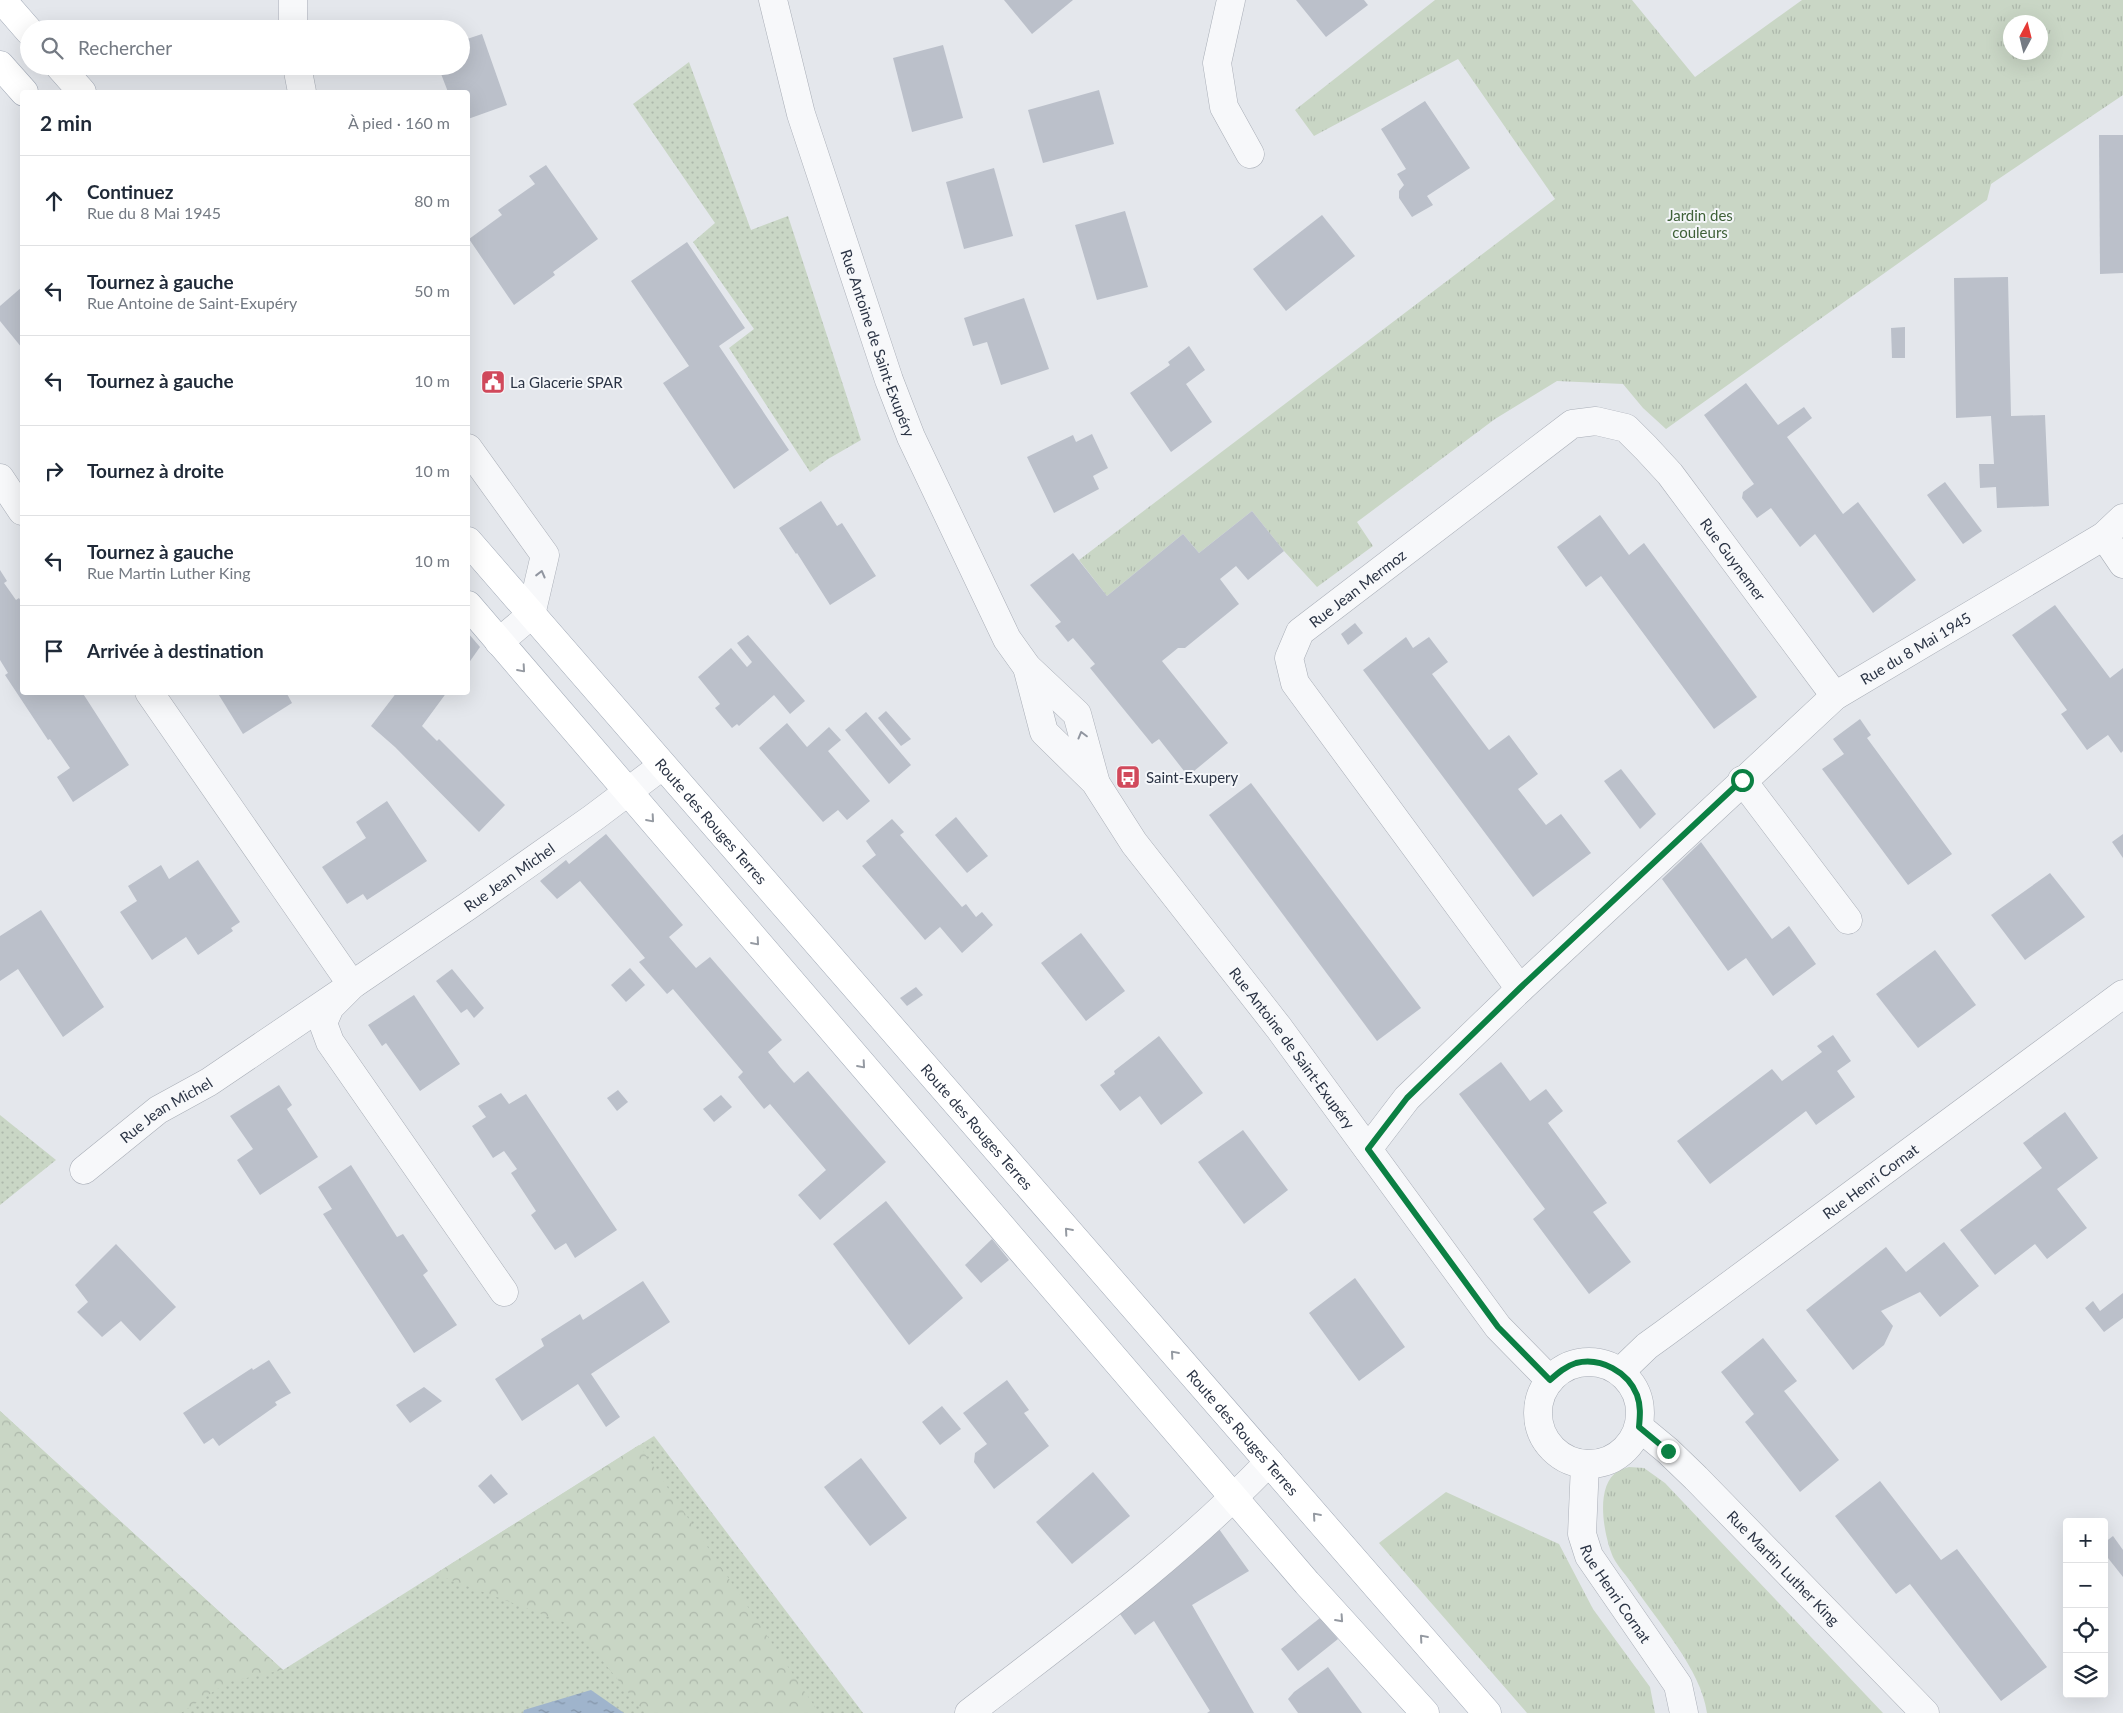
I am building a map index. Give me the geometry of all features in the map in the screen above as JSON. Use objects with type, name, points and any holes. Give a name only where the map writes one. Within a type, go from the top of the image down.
[{"type":"main road","points":[[2,0],[20,21]]},
{"type":"main road","points":[[0,65],[22,90]]},
{"type":"main road","points":[[68,75],[80,90]]},
{"type":"main road","name":"Route des Rouges Terres","points":[[470,543],[530,615],[593,683],[662,766],[1487,1713]]},
{"type":"main road","points":[[470,607],[1307,1583],[1425,1713]]},
{"type":"street","points":[[293,0],[293,20]]},
{"type":"street","name":"Rue Antoine de Saint-Exupéry","points":[[773,0],[801,114],[889,380],[911,437],[1007,639],[1027,666],[1044,732],[1095,782],[1134,843],[1279,1028],[1498,1327],[1550,1380]]},
{"type":"street","points":[[1231,0],[1217,63],[1224,107],[1250,154]]},
{"type":"street","points":[[299,75],[302,90]]},
{"type":"street","name":"Rue Jean Mermoz","points":[[1520,988],[1295,683],[1289,658],[1300,632],[1572,424],[1596,421],[1626,428]]},
{"type":"street","name":"Rue Guynemer","points":[[1626,428],[1670,474],[1835,696]]},
{"type":"street","points":[[470,451],[545,555],[530,615],[499,642]]},
{"type":"street","points":[[0,478],[20,508]]},
{"type":"street","name":"Rue du 8 Mai 1945","points":[[1368,1149],[1407,1098],[1520,988],[1742,780],[1835,696],[2114,527],[2123,564]]},
{"type":"street","points":[[151,695],[352,985]]},
{"type":"street","name":"Rue Jean Michel","points":[[84,1170],[158,1110],[209,1082],[468,906],[662,766]]},
{"type":"street","points":[[1742,780],[1848,920]]},
{"type":"street","name":"Rue Jean Michel","points":[[352,985],[330,1007],[323,1023],[330,1042],[504,1292]]},
{"type":"street","name":"Rue Henri Cornat","points":[[1620,1372],[1665,1332],[2123,994]]},
{"type":"street","points":[[1591,1362],[1606,1365],[1620,1372],[1631,1383],[1638,1397],[1639,1427],[1631,1442],[1618,1455],[1602,1462],[1585,1464],[1569,1460],[1556,1452],[1545,1440],[1539,1425],[1538,1409],[1541,1394],[1550,1380],[1562,1370],[1576,1363],[1591,1362]]},
{"type":"street","name":"Rue Martin Luther King","points":[[1639,1427],[1696,1478],[1926,1713]]},
{"type":"street","points":[[968,1713],[1119,1596],[1234,1498],[1269,1462]]},
{"type":"street","name":"Rue Henri Cornat","points":[[1585,1464],[1582,1534],[1589,1556],[1678,1684],[1684,1713]]},
{"type":"green space","name":"Jardin des couleurs","points":[[1435,0],[1632,0],[1695,77],[1802,0],[2123,0],[2123,95],[1991,184],[1987,200],[1666,429],[1643,408],[1623,384],[1557,381],[1495,419],[1357,522],[1373,546],[1317,587],[1284,551],[1252,511],[1199,553],[1183,534],[1107,596],[1079,560],[1555,199],[1458,59],[1314,136],[1295,110]]},
{"type":"green space","points":[[689,62],[751,230],[788,216],[861,440],[810,472],[729,348],[754,329],[693,242],[715,223],[633,104]]},
{"type":"green space","points":[[0,1115],[56,1160],[0,1205]]},
{"type":"green space","points":[[0,1411],[283,1670],[654,1436],[863,1713],[0,1713]]},
{"type":"green space","points":[[0,1411],[283,1670],[228,1682],[181,1713],[0,1713]]},
{"type":"green space","points":[[639,1445],[819,1713],[645,1713],[574,1626],[435,1574]]},
{"type":"green space","points":[[1629,1467],[1644,1468],[1665,1483],[1883,1713],[1707,1713],[1703,1696],[1688,1663],[1617,1564],[1610,1548],[1604,1525],[1603,1499],[1611,1478],[1618,1471]]},
{"type":"green space","points":[[1446,1492],[1559,1544],[1593,1609],[1650,1687],[1655,1713],[1527,1713],[1379,1543]]},
{"type":"water","points":[[591,1690],[624,1713],[523,1713],[524,1710]]},
{"type":"building","points":[[1004,0],[1073,0],[1032,34]]},
{"type":"building","points":[[1296,0],[1364,0],[1368,5],[1326,37]]},
{"type":"building","points":[[482,34],[507,105],[470,118],[470,90],[447,90],[441,75],[470,75],[470,38]]},
{"type":"building","points":[[943,45],[963,118],[912,132],[893,58]]},
{"type":"building","points":[[1099,90],[1114,144],[1043,163],[1028,110]]},
{"type":"building","points":[[1425,101],[1470,168],[1427,196],[1433,205],[1412,217],[1399,198],[1399,191],[1404,185],[1397,174],[1406,169],[1381,129]]},
{"type":"building","points":[[2099,135],[2123,135],[2123,273],[2100,274]]},
{"type":"building","points":[[546,165],[598,239],[553,272],[555,275],[514,305],[470,238],[502,215],[498,210],[535,184],[529,176]]},
{"type":"building","points":[[994,168],[1013,236],[964,249],[946,182]]},
{"type":"building","points":[[1125,211],[1148,287],[1097,300],[1075,225]]},
{"type":"building","points":[[1322,215],[1355,256],[1286,311],[1253,269]]},
{"type":"building","points":[[687,242],[745,328],[719,346],[789,450],[734,489],[663,383],[689,366],[631,281]]},
{"type":"building","points":[[2008,277],[2011,416],[2045,415],[2049,506],[1997,508],[1996,487],[1980,488],[1979,464],[1994,464],[1991,416],[1956,418],[1954,278]]},
{"type":"building","points":[[20,289],[20,346],[0,321],[0,306]]},
{"type":"building","points":[[1024,298],[1049,369],[1001,385],[987,342],[973,346],[964,318]]},
{"type":"building","points":[[1905,327],[1905,358],[1892,358],[1891,328]]},
{"type":"building","points":[[1189,346],[1205,370],[1186,384],[1212,422],[1171,452],[1130,393],[1170,365],[1168,362]]},
{"type":"building","points":[[1746,383],[1778,425],[1804,407],[1812,418],[1787,437],[1843,514],[1858,502],[1916,580],[1873,613],[1815,534],[1800,547],[1771,508],[1757,518],[1742,498],[1743,492],[1754,484],[1704,415]]},
{"type":"building","points":[[1092,434],[1108,468],[1093,476],[1099,489],[1054,513],[1027,457],[1073,435],[1076,442]]},
{"type":"building","points":[[1945,482],[1982,531],[1963,544],[1927,495]]},
{"type":"building","points":[[821,501],[837,526],[842,523],[876,576],[830,605],[779,528]]},
{"type":"building","points":[[1252,511],[1284,551],[1248,580],[1236,566],[1220,579],[1239,604],[1185,648],[1178,648],[1162,661],[1228,743],[1188,776],[1159,739],[1152,744],[1090,668],[1095,664],[1073,638],[1068,642],[1055,626],[1061,622],[1030,585],[1073,553],[1107,596],[1183,534],[1199,553]]},
{"type":"building","points":[[1600,515],[1629,555],[1644,543],[1757,697],[1714,729],[1601,576],[1586,587],[1557,547]]},
{"type":"building","points":[[0,570],[7,581],[4,583],[16,600],[19,598],[20,600],[20,695],[84,695],[129,765],[73,802],[57,777],[70,768],[50,739],[48,740],[5,675],[8,673],[0,660]]},
{"type":"building","points":[[2055,605],[2110,678],[2123,668],[2123,751],[2121,753],[2108,735],[2087,750],[2061,714],[2067,710],[2012,635]]},
{"type":"building","points":[[1355,623],[1363,633],[1348,645],[1341,634]]},
{"type":"building","points":[[470,635],[480,647],[470,661]]},
{"type":"building","points":[[748,635],[805,701],[790,714],[774,695],[739,726],[737,724],[732,728],[715,708],[720,704],[698,677],[731,648],[747,667],[752,662],[737,643]]},
{"type":"building","points":[[1406,637],[1413,648],[1429,637],[1448,662],[1432,674],[1489,750],[1509,735],[1538,774],[1518,789],[1546,825],[1561,814],[1591,853],[1533,897],[1363,670]]},
{"type":"building","points":[[219,695],[288,695],[292,703],[243,734]]},
{"type":"building","points":[[395,695],[445,695],[422,726],[437,741],[439,739],[505,805],[479,832],[395,747],[371,726]]},
{"type":"building","points":[[886,711],[911,739],[901,746],[878,718]]},
{"type":"building","points":[[866,712],[911,765],[889,784],[845,730]]},
{"type":"building","points":[[1860,719],[1871,735],[1867,738],[1952,854],[1908,885],[1822,769],[1844,754],[1833,739]]},
{"type":"building","points":[[787,723],[807,747],[829,727],[841,740],[828,751],[870,801],[847,820],[838,810],[823,822],[759,748]]},
{"type":"building","points":[[1621,769],[1656,814],[1640,829],[1604,781]]},
{"type":"building","points":[[1251,783],[1421,1008],[1377,1041],[1209,815]]},
{"type":"building","points":[[387,801],[427,861],[367,900],[363,894],[347,904],[322,867],[366,838],[356,822]]},
{"type":"building","points":[[956,817],[988,856],[967,873],[935,835]]},
{"type":"building","points":[[892,819],[904,832],[900,835],[962,907],[966,904],[976,917],[982,912],[993,925],[962,953],[940,927],[925,940],[862,866],[876,855],[866,841]]},
{"type":"building","points":[[606,834],[683,925],[669,937],[696,968],[710,957],[782,1040],[768,1052],[780,1067],[794,1083],[808,1071],[886,1162],[820,1220],[798,1195],[826,1170],[770,1104],[764,1109],[738,1077],[743,1072],[673,989],[667,994],[639,962],[645,958],[580,881],[557,899],[540,881],[566,860],[569,864]]},
{"type":"building","points":[[2123,834],[2123,858],[2112,842]]},
{"type":"building","points":[[1701,842],[1772,939],[1789,926],[1816,964],[1773,996],[1746,958],[1728,971],[1662,879]]},
{"type":"building","points":[[198,860],[240,922],[231,928],[233,931],[198,955],[186,937],[152,960],[120,912],[137,901],[128,886],[161,865],[169,879]]},
{"type":"building","points":[[2050,873],[2085,917],[2025,960],[1991,915]]},
{"type":"building","points":[[41,910],[104,1007],[63,1037],[18,969],[0,981],[0,936]]},
{"type":"building","points":[[1081,933],[1125,991],[1086,1021],[1041,963]]},
{"type":"building","points":[[1935,950],[1976,1005],[1918,1048],[1876,994]]},
{"type":"building","points":[[630,968],[645,985],[626,1002],[611,985]]},
{"type":"building","points":[[452,969],[484,1008],[474,1018],[467,1009],[461,1013],[436,981]]},
{"type":"building","points":[[916,987],[923,995],[907,1006],[900,998]]},
{"type":"building","points":[[414,995],[460,1064],[420,1091],[386,1043],[382,1046],[368,1025]]},
{"type":"building","points":[[1833,1035],[1851,1061],[1837,1071],[1855,1097],[1816,1125],[1806,1111],[1710,1184],[1677,1141],[1772,1069],[1782,1081],[1822,1052],[1817,1046]]},
{"type":"building","points":[[1159,1036],[1203,1093],[1161,1125],[1140,1096],[1120,1111],[1100,1085],[1115,1074],[1114,1071]]},
{"type":"building","points":[[1501,1062],[1530,1101],[1546,1089],[1563,1111],[1548,1123],[1607,1203],[1593,1212],[1631,1262],[1589,1294],[1533,1219],[1545,1209],[1459,1094]]},
{"type":"building","points":[[279,1085],[292,1105],[287,1109],[318,1157],[260,1195],[237,1160],[253,1149],[230,1116]]},
{"type":"building","points":[[618,1090],[628,1102],[617,1111],[607,1098]]},
{"type":"building","points":[[501,1093],[509,1104],[526,1094],[617,1230],[575,1258],[566,1243],[555,1250],[531,1215],[536,1211],[511,1173],[517,1169],[504,1151],[493,1158],[472,1126],[486,1117],[478,1106]]},
{"type":"building","points":[[721,1095],[732,1107],[714,1122],[703,1109]]},
{"type":"building","points":[[2065,1112],[2098,1158],[2057,1189],[2087,1228],[2047,1259],[2035,1244],[1995,1275],[1960,1230],[2042,1168],[2023,1143]]},
{"type":"building","points":[[1243,1130],[1288,1190],[1244,1224],[1198,1162]]},
{"type":"building","points":[[351,1165],[397,1237],[403,1234],[428,1271],[423,1275],[457,1325],[414,1353],[323,1214],[332,1209],[318,1187]]},
{"type":"building","points":[[886,1201],[963,1298],[909,1345],[833,1244]]},
{"type":"building","points":[[992,1239],[1009,1260],[981,1283],[965,1265]]},
{"type":"building","points":[[1944,1242],[1979,1286],[1940,1317],[1920,1292],[1881,1311],[1893,1326],[1884,1345],[1853,1370],[1806,1310],[1886,1247],[1906,1272]]},
{"type":"building","points":[[116,1244],[176,1307],[140,1341],[121,1321],[102,1337],[77,1312],[88,1302],[75,1285]]},
{"type":"building","points":[[1355,1278],[1405,1347],[1359,1381],[1309,1313]]},
{"type":"building","points":[[643,1281],[670,1322],[591,1374],[620,1417],[606,1427],[578,1384],[522,1421],[495,1379],[544,1346],[541,1339],[580,1314],[583,1320]]},
{"type":"building","points":[[2123,1293],[2123,1318],[2104,1332],[2085,1308],[2093,1301],[2100,1311]]},
{"type":"building","points":[[1763,1338],[1797,1381],[1784,1391],[1839,1460],[1800,1492],[1745,1422],[1754,1414],[1721,1372]]},
{"type":"building","points":[[269,1360],[291,1393],[275,1402],[277,1405],[219,1446],[213,1438],[204,1444],[183,1413],[252,1368],[253,1370]]},
{"type":"building","points":[[1007,1380],[1029,1410],[1024,1413],[1049,1446],[994,1489],[974,1462],[975,1453],[987,1444],[963,1413]]},
{"type":"building","points":[[424,1387],[442,1401],[410,1423],[396,1405]]},
{"type":"building","points":[[942,1406],[961,1429],[940,1445],[922,1422]]},
{"type":"building","points":[[861,1458],[907,1518],[870,1546],[824,1487]]},
{"type":"building","points":[[1093,1472],[1130,1516],[1072,1564],[1036,1522]]},
{"type":"building","points":[[491,1474],[508,1494],[494,1504],[478,1486]]},
{"type":"building","points":[[1880,1481],[1941,1560],[1957,1549],[2047,1667],[2001,1701],[1910,1584],[1896,1594],[1835,1516]]},
{"type":"building","points":[[1219,1529],[1249,1571],[1192,1605],[1254,1713],[1207,1713],[1210,1711],[1154,1621],[1135,1635],[1115,1607]]},
{"type":"building","points":[[2113,1536],[2123,1550],[2123,1577],[2108,1558],[2108,1540]]},
{"type":"building","points":[[1320,1618],[1338,1639],[1298,1671],[1281,1649]]},
{"type":"building","points":[[1328,1667],[1362,1713],[1298,1713],[1288,1699],[1294,1692]]},
{"type":"place","name":"La Glacerie SPAR","points":[[493,382]]},
{"type":"place","name":"Saint-Exupery","points":[[1128,777]]},
{"type":"route","points":[[1668,1451],[1639,1427],[1638,1397],[1631,1383],[1620,1372],[1606,1365],[1591,1362],[1576,1363],[1562,1370],[1550,1380],[1498,1327],[1368,1149],[1407,1098],[1520,988],[1742,780]]}]
